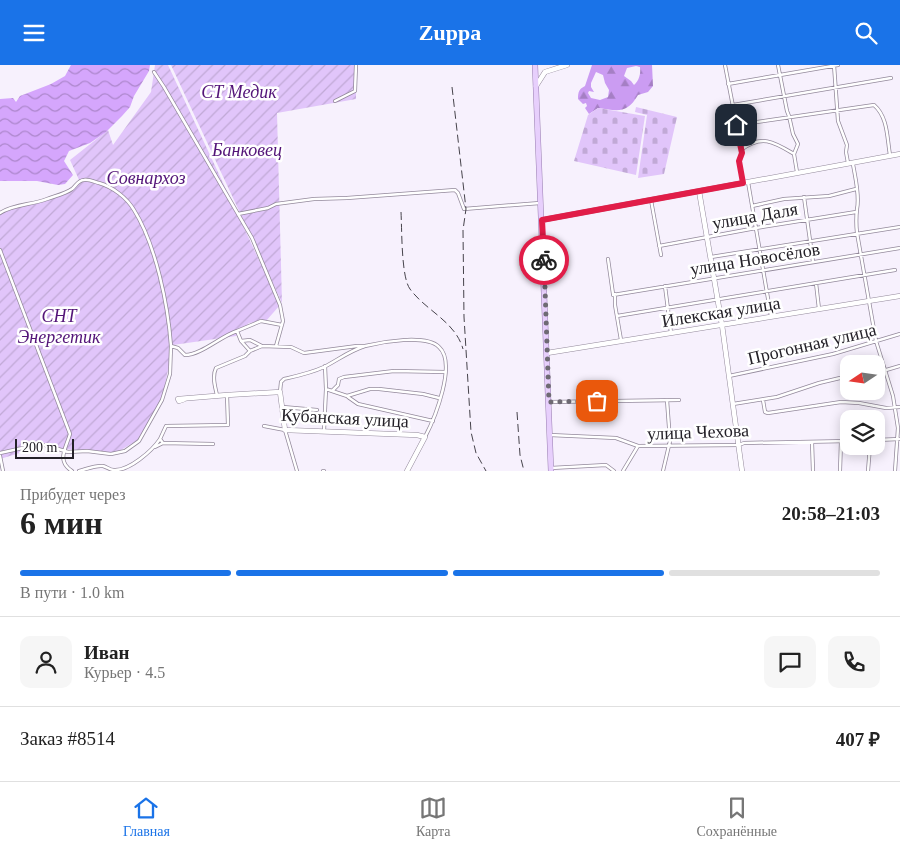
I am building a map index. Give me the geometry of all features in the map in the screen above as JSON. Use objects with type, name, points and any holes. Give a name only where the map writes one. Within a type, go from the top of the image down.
[{"type":"main road","points":[[535,65],[542,203],[551,470]]},
{"type":"street","points":[[335,101],[354,91],[356,65]]},
{"type":"street","points":[[536,86],[545,72],[567,65]]},
{"type":"street","points":[[725,65],[741,149],[739,169],[752,206],[771,317]]},
{"type":"street","points":[[778,65],[792,134],[798,144],[794,154],[797,172]]},
{"type":"street","points":[[728,84],[836,65],[838,121],[847,145],[848,163]]},
{"type":"street","points":[[154,72],[252,239],[280,305],[283,321],[276,346]]},
{"type":"street","points":[[732,105],[891,79]]},
{"type":"street","points":[[736,125],[874,105],[884,119],[890,155]]},
{"type":"street","points":[[741,149],[749,144],[771,141],[794,154]]},
{"type":"street","points":[[542,220],[900,154]]},
{"type":"street","points":[[853,162],[857,233],[876,341],[880,355]]},
{"type":"street","points":[[0,213],[6,209],[36,203],[58,195],[72,189],[84,179],[104,184],[118,192],[134,209],[144,229],[169,321],[171,346],[170,373],[162,400],[140,441],[125,451],[111,454],[64,451],[45,445],[36,445],[0,455],[3,471]]},
{"type":"street","points":[[238,214],[268,208],[276,204],[314,199],[455,189],[464,209],[542,203]]},
{"type":"street","points":[[752,206],[784,199],[829,196],[856,189]]},
{"type":"street","points":[[699,191],[722,325],[742,471]]},
{"type":"street","points":[[804,197],[813,263]]},
{"type":"street","points":[[652,200],[660,255]]},
{"type":"street","name":"улица Даля","points":[[659,246],[756,228],[856,213]]},
{"type":"street","points":[[710,257],[900,227]]},
{"type":"street","name":"улица Новосёлов","points":[[614,296],[900,248]]},
{"type":"street","points":[[0,250],[70,434],[62,455],[65,465],[72,471]]},
{"type":"street","points":[[608,259],[621,342]]},
{"type":"street","points":[[617,316],[895,269]]},
{"type":"street","points":[[816,283],[819,310]]},
{"type":"street","points":[[665,286],[671,333]]},
{"type":"street","name":"Илекская улица","points":[[546,353],[900,296]]},
{"type":"street","points":[[171,346],[178,348],[185,355],[189,355],[227,334],[261,321],[282,325]]},
{"type":"street","points":[[237,331],[241,341],[250,351]]},
{"type":"street","name":"Прогонная улица","points":[[729,376],[833,354],[900,334]]},
{"type":"street","points":[[241,341],[250,340],[262,346]]},
{"type":"street","points":[[217,395],[214,381],[214,371],[216,368],[245,357],[250,351],[262,346],[291,347],[304,353],[401,341],[424,340],[435,344],[442,351],[446,361],[440,398],[433,421],[407,471]]},
{"type":"street","points":[[297,471],[284,429],[280,382],[325,366],[365,346]]},
{"type":"street","points":[[324,431],[325,366]]},
{"type":"street","points":[[895,471],[899,439],[893,396],[885,371],[900,366]]},
{"type":"street","points":[[333,390],[338,385],[339,379],[344,377],[394,371],[445,372]]},
{"type":"street","points":[[733,405],[789,394],[819,383],[840,378]]},
{"type":"street","points":[[326,389],[346,395],[358,404],[433,421]]},
{"type":"street","points":[[346,395],[370,389],[379,389],[440,398]]},
{"type":"street","points":[[185,399],[217,395],[280,392]]},
{"type":"street","points":[[155,447],[166,427],[228,425],[226,395]]},
{"type":"street","points":[[663,471],[669,446],[670,425],[667,400]]},
{"type":"street","points":[[549,402],[679,400]]},
{"type":"street","points":[[763,400],[765,412],[768,413],[841,402],[894,408],[900,407]]},
{"type":"street","points":[[282,407],[317,410]]},
{"type":"street","name":"Кубанская улица","points":[[264,427],[418,435],[425,437]]},
{"type":"street","name":"улица Чехова","points":[[549,435],[616,438],[638,446],[840,441]]},
{"type":"street","points":[[892,440],[898,435]]},
{"type":"street","points":[[160,439],[163,443]]},
{"type":"street","points":[[885,440],[899,439]]},
{"type":"street","points":[[812,442],[814,471]]},
{"type":"street","points":[[79,471],[96,466],[104,466],[114,471],[127,468],[163,443],[213,445]]},
{"type":"street","points":[[623,471],[638,446]]},
{"type":"street","points":[[840,471],[841,455]]},
{"type":"street","points":[[868,471],[869,455]]},
{"type":"street","points":[[551,470],[606,465],[614,471]]},
{"type":"green space","points":[[155,65],[168,65],[280,305],[266,321],[249,323],[236,336],[173,345],[162,400],[141,438],[116,453],[65,449],[37,442],[36,448],[0,459],[0,213],[54,196],[80,182],[70,160],[108,130],[113,145],[151,92]]},
{"type":"green space","points":[[171,65],[356,65],[356,99],[277,113],[282,303]]},
{"type":"green space","points":[[592,65],[652,65],[653,86],[648,92],[638,95],[630,105],[621,110],[598,108],[589,114],[585,108],[587,106],[586,103],[583,104],[578,99],[579,91],[585,86]],"holes":[[[640,67],[640,72],[634,85],[624,76],[627,68]],[[596,72],[603,75],[609,90],[608,97],[600,100],[591,98],[588,93],[589,91],[594,92],[591,83]]]},
{"type":"green space","points":[[636,107],[677,117],[664,174],[638,178],[647,115],[635,112]]},
{"type":"green space","points":[[598,108],[645,116],[636,175],[574,161],[588,115]]},
{"type":"water","points":[[71,65],[150,65],[149,71],[134,96],[130,107],[122,116],[106,132],[90,143],[69,151],[64,161],[73,175],[65,184],[58,185],[37,181],[0,181],[0,99],[13,98],[16,102],[20,96],[51,84],[65,76]]},
{"type":"railway","points":[[452,87],[466,209],[463,230],[464,317],[471,432],[476,453],[486,471]]},
{"type":"railway","points":[[401,212],[403,264],[407,283],[417,297],[454,331],[463,349]]},
{"type":"railway","points":[[517,412],[520,455],[524,471]]},
{"type":"way so far","points":[[544,260],[549,402],[597,401]]},
{"type":"route","points":[[544,260],[542,220],[743,183],[739,169],[742,153],[736,125]]},
{"type":"park label","name":"СТ Медик","points":[[239,92]]},
{"type":"park label","name":"Банковец","points":[[247,150]]},
{"type":"park label","name":"Совнархоз","points":[[146,178]]},
{"type":"park label","name":"СНТ Энергетик","points":[[59,326]]}]
